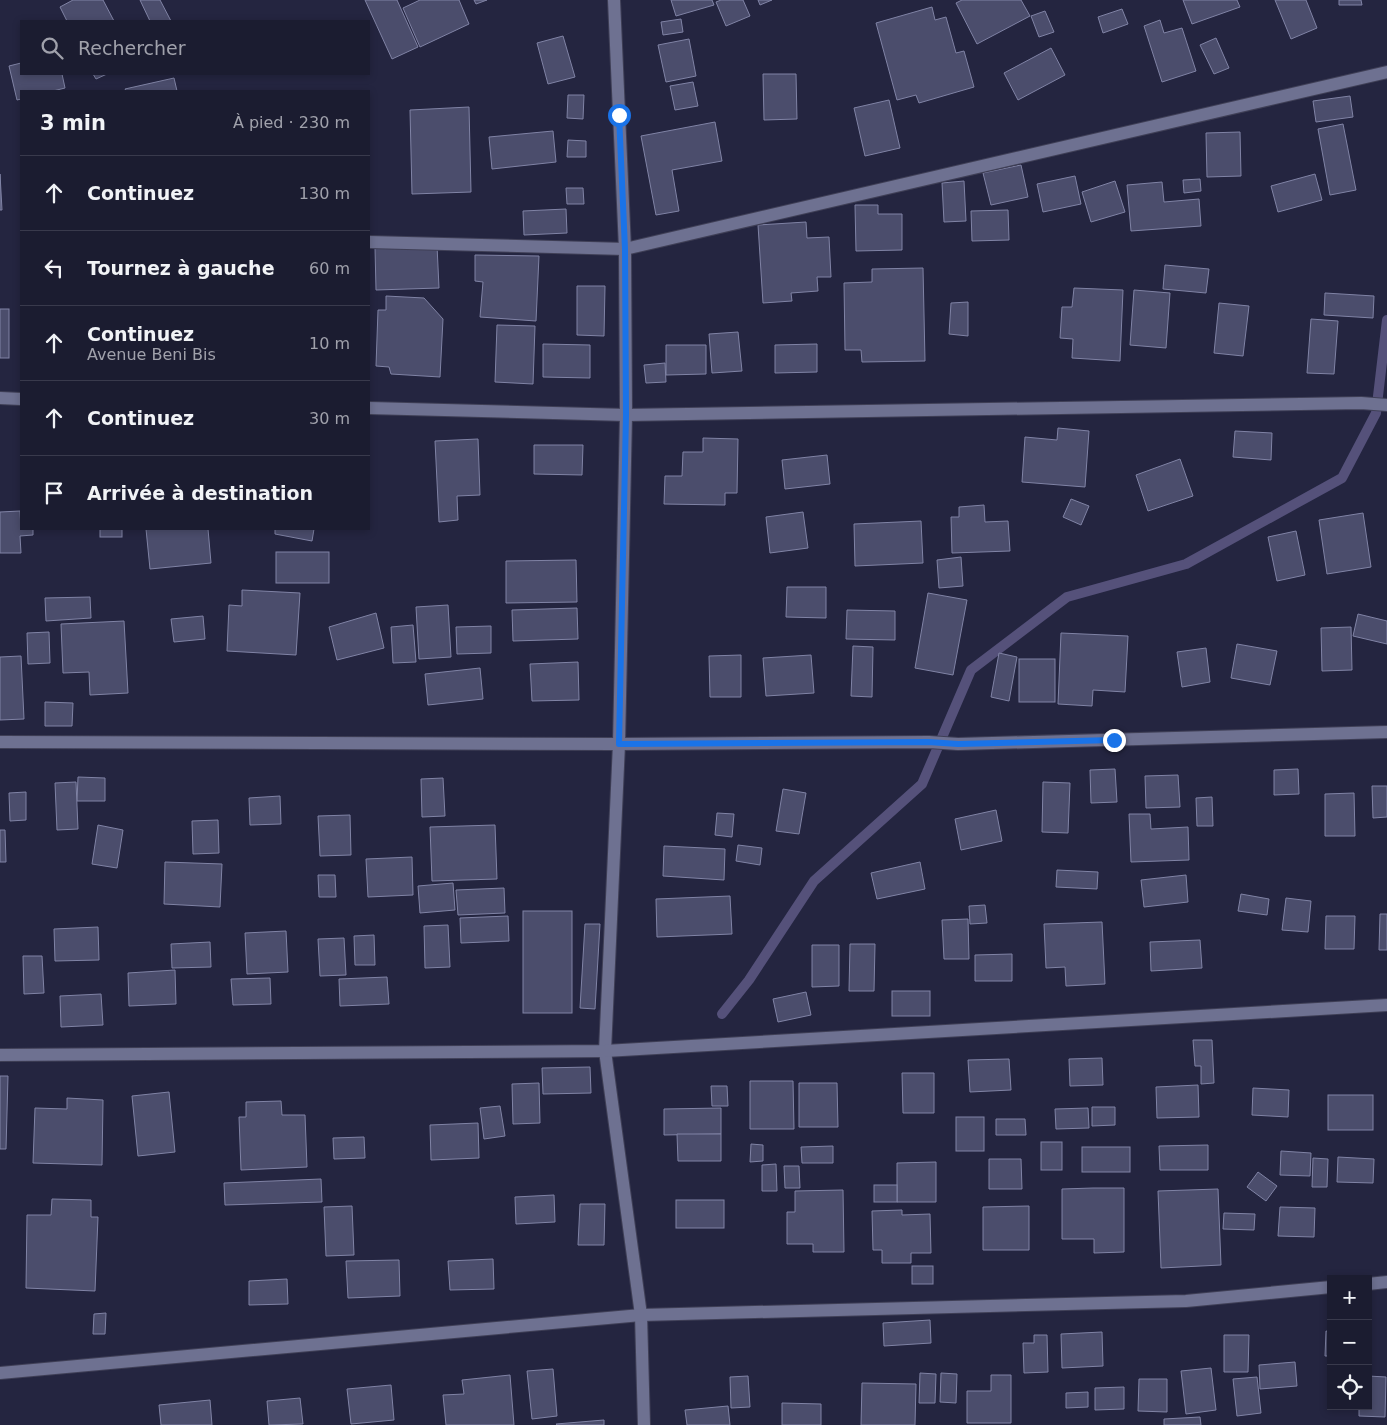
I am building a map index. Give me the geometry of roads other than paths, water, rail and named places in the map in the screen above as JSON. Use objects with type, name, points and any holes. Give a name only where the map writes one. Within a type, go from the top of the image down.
[{"type":"street","points":[[614,0],[625,249],[626,415],[619,744],[605,1051],[642,1315],[644,1425]]},
{"type":"street","points":[[370,242],[625,249],[1387,72]]},
{"type":"street","points":[[0,398],[20,399]]},
{"type":"street","points":[[370,408],[626,415],[1361,404],[1387,406]]},
{"type":"street","points":[[0,742],[619,744],[928,742],[958,744],[1387,732]]},
{"type":"street","points":[[0,1054],[605,1051],[1387,1005]]},
{"type":"street","points":[[1372,1284],[1387,1282]]},
{"type":"street","points":[[0,1373],[642,1315],[1186,1301],[1327,1287]]},
{"type":"waterway","points":[[722,1014],[749,980],[814,881],[922,784],[971,670],[1067,597],[1186,564],[1342,478],[1376,413],[1387,320]]}]
